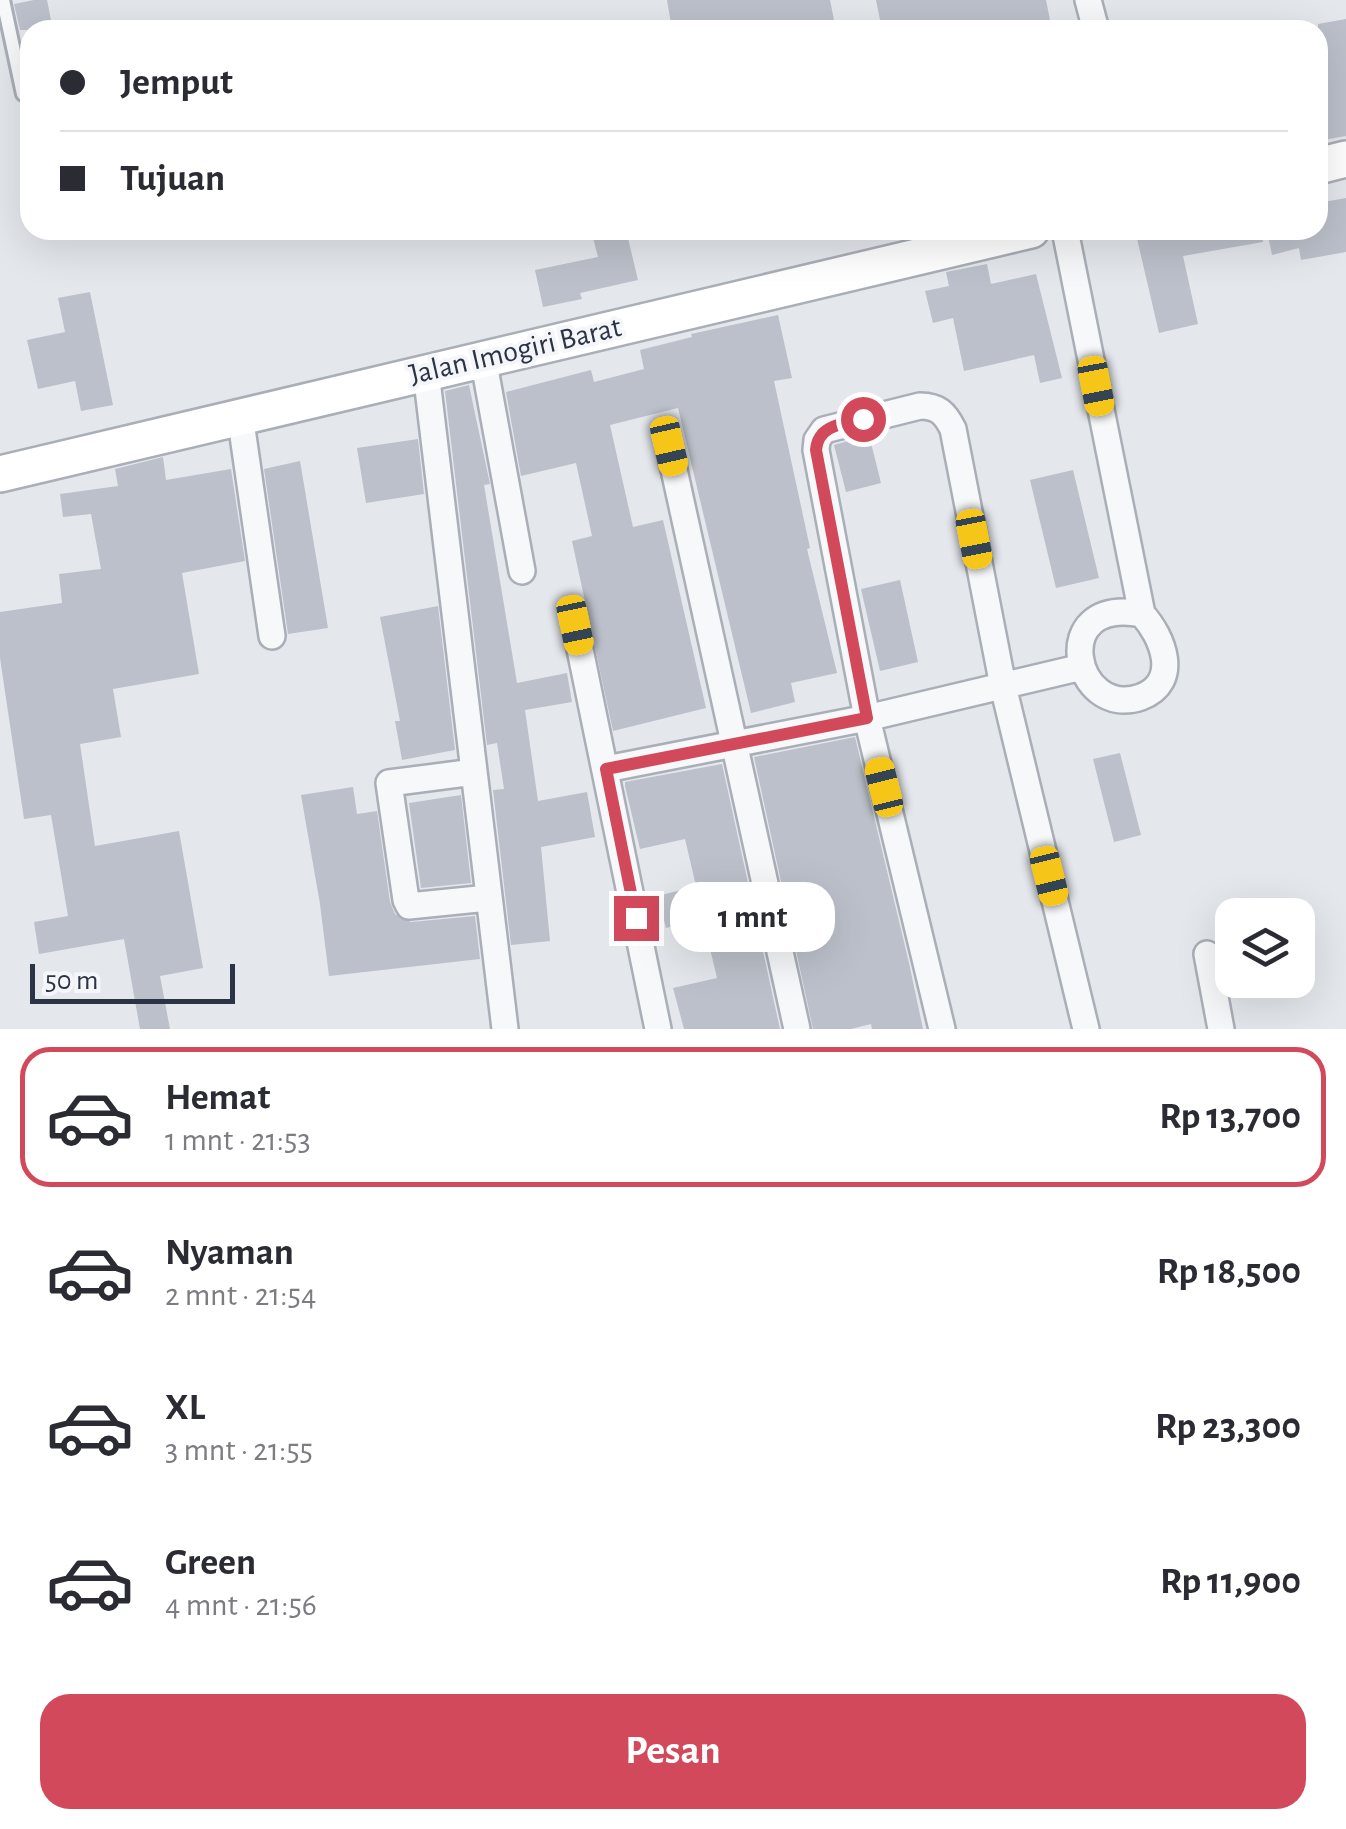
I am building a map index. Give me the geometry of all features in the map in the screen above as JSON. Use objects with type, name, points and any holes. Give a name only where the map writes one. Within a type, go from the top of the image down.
[{"type":"main road","name":"Jalan Imogiri Barat","points":[[0,474],[989,240]]},
{"type":"street","points":[[1067,240],[1142,614],[1161,642],[1166,663],[1160,683],[1145,696],[1124,701],[1104,697],[1090,684],[1082,667],[1080,640],[1085,625],[1104,613],[1121,610],[1142,614]]},
{"type":"street","points":[[483,358],[522,572]]},
{"type":"street","points":[[426,372],[506,1029]]},
{"type":"street","points":[[942,1029],[867,718],[816,450],[824,430],[920,406],[934,406],[946,415],[953,429],[1002,686],[1086,1029]]},
{"type":"street","points":[[240,415],[272,636]]},
{"type":"street","points":[[669,446],[797,1029]]},
{"type":"street","points":[[575,625],[658,1029]]},
{"type":"street","points":[[606,769],[867,718],[1082,667]]},
{"type":"street","points":[[474,772],[389,783],[409,906],[488,898]]},
{"type":"street","points":[[1206,954],[1221,1029]]},
{"type":"lane","points":[[3,0],[20,84]]},
{"type":"building","points":[[47,0],[51,20],[20,20],[20,30],[14,4]]},
{"type":"building","points":[[667,0],[830,0],[834,20],[670,20]]},
{"type":"building","points":[[876,0],[1046,0],[1050,20],[880,20]]},
{"type":"building","points":[[1346,19],[1346,136],[1328,139],[1328,22]]},
{"type":"building","points":[[1346,198],[1346,252],[1301,260],[1299,248],[1272,255],[1269,240],[1328,240],[1328,201]]},
{"type":"building","points":[[594,240],[628,240],[638,280],[580,293],[582,299],[543,307],[535,270],[598,257]]},
{"type":"building","points":[[1137,240],[1263,240],[1183,256],[1198,324],[1159,333]]},
{"type":"building","points":[[987,264],[991,284],[1036,274],[1062,378],[1040,383],[1034,355],[964,371],[953,318],[933,323],[925,291],[949,286],[946,272]]},
{"type":"building","points":[[90,292],[113,405],[81,411],[75,381],[38,389],[27,340],[65,332],[58,298]]},
{"type":"building","points":[[778,315],[792,378],[774,381],[810,548],[807,549],[837,673],[791,683],[795,702],[751,713],[678,408],[610,425],[633,527],[663,520],[706,708],[613,731],[572,541],[592,536],[576,463],[521,476],[506,392],[591,370],[594,382],[644,369],[640,350]]},
{"type":"building","points":[[469,385],[490,484],[484,485],[517,683],[567,673],[572,702],[525,710],[538,801],[587,792],[595,837],[541,847],[550,941],[511,945],[493,790],[504,789],[497,743],[487,745],[445,391]]},
{"type":"building","points":[[869,435],[881,483],[846,492],[834,445]]},
{"type":"building","points":[[418,439],[424,494],[366,503],[357,448]]},
{"type":"building","points":[[163,457],[166,480],[231,469],[245,561],[182,573],[199,674],[113,689],[121,737],[80,744],[95,846],[179,831],[203,968],[160,976],[170,1029],[140,1029],[124,939],[39,954],[34,922],[68,916],[51,815],[24,819],[0,658],[0,612],[62,603],[59,574],[101,569],[91,514],[63,517],[60,494],[118,486],[115,469]]},
{"type":"building","points":[[300,461],[328,628],[288,634],[264,469]]},
{"type":"building","points":[[1073,470],[1099,578],[1056,588],[1030,480]]},
{"type":"building","points":[[900,580],[918,662],[880,671],[861,589]]},
{"type":"building","points":[[438,606],[455,750],[402,760],[395,721],[400,721],[380,617]]},
{"type":"building","points":[[855,737],[923,1029],[872,1029],[871,1024],[851,1029],[813,1029],[754,757]]},
{"type":"building","points":[[1120,753],[1141,835],[1114,842],[1093,759]]},
{"type":"building","points":[[722,764],[780,1029],[684,1029],[673,988],[717,978],[703,919],[666,928],[658,896],[696,886],[685,839],[640,849],[625,786],[625,782]]},
{"type":"building","points":[[353,787],[357,814],[377,811],[395,914],[411,922],[475,916],[480,959],[329,976],[301,795]]},
{"type":"building","points":[[461,795],[471,883],[421,888],[409,803]]},
{"type":"route","points":[[636,918],[606,769],[867,718],[816,450],[824,430],[863,419]]}]
